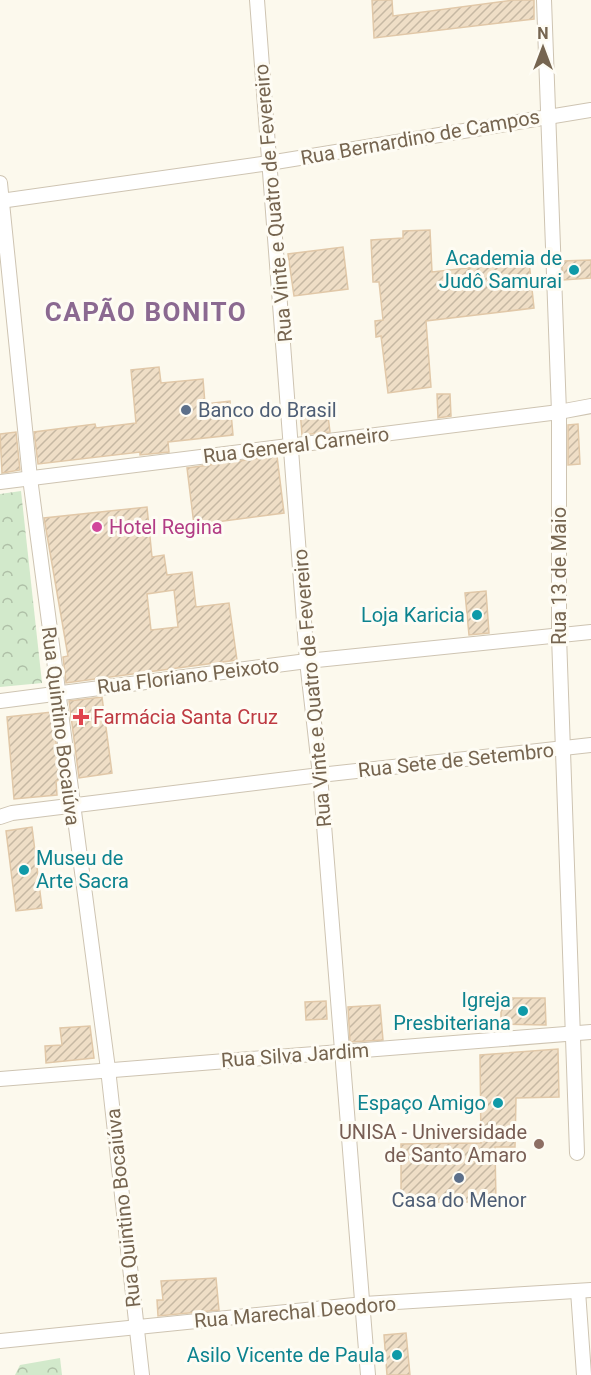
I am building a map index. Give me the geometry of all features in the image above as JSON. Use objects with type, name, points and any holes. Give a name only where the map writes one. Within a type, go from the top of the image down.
[{"type":"street","name":"Rua Vinte e Quatro de Fevereiro","points":[[257,0],[307,661],[320,775],[368,1375]]},
{"type":"street","name":"Rua 13 de Maio","points":[[544,0],[559,412],[559,636],[562,748],[577,1153]]},
{"type":"street","name":"Rua Bernardino de Campos","points":[[1,201],[268,163],[591,110]]},
{"type":"street","name":"Rua Quintino Bocaiúva","points":[[0,183],[30,478],[108,1069],[142,1375]]},
{"type":"street","name":"Rua General Carneiro","points":[[0,482],[559,412],[591,406]]},
{"type":"street","name":"Rua Floriano Peixoto","points":[[0,701],[307,661],[591,632]]},
{"type":"street","name":"Rua Sete de Setembro","points":[[0,817],[12,813],[320,775],[591,745]]},
{"type":"street","name":"Rua Silva Jardim","points":[[0,1079],[591,1032]]},
{"type":"street","name":"Rua Marechal Deodoro","points":[[0,1341],[364,1304],[584,1290]]},
{"type":"street","points":[[584,1290],[584,1375]]},
{"type":"green space","points":[[21,491],[42,683],[0,687],[0,494]]},
{"type":"green space","points":[[60,1358],[62,1375],[15,1375],[20,1365]]},
{"type":"building","points":[[372,0],[392,0],[393,16],[514,0],[534,0],[534,19],[374,38]]},
{"type":"building","points":[[430,230],[432,272],[529,261],[534,308],[426,321],[431,387],[388,393],[381,336],[376,337],[375,321],[383,320],[379,282],[373,282],[371,240],[403,238],[403,231]]},
{"type":"building","points":[[343,247],[348,289],[294,296],[288,254]]},
{"type":"building","name":"Academia de Judô Samurai","points":[[591,260],[591,278],[563,280],[562,261]]},
{"type":"building","points":[[159,367],[161,383],[203,379],[205,404],[230,401],[233,435],[168,442],[169,452],[140,455],[140,452],[38,464],[34,432],[95,424],[96,428],[136,423],[131,370]]},
{"type":"building","points":[[437,394],[450,394],[451,416],[438,418]]},
{"type":"building","points":[[327,407],[330,432],[302,435],[300,410]]},
{"type":"building","points":[[578,424],[580,464],[568,465],[568,425]]},
{"type":"building","points":[[16,432],[20,470],[2,473],[0,434]]},
{"type":"building","points":[[277,456],[284,513],[194,525],[187,468]]},
{"type":"building","points":[[147,507],[152,557],[164,555],[167,575],[192,572],[196,607],[229,603],[237,660],[66,683],[63,657],[68,656],[44,518]],"holes":[[[174,590],[178,627],[151,630],[147,594]]]},
{"type":"building","name":"Loja Karicia","points":[[486,591],[489,633],[469,635],[465,593]]},
{"type":"building","points":[[102,697],[112,773],[79,778],[69,701]]},
{"type":"building","points":[[52,712],[61,780],[56,781],[57,795],[14,799],[7,717]]},
{"type":"building","name":"Museu de Arte Sacra","points":[[32,827],[42,908],[16,911],[6,831]]},
{"type":"building","name":"Igreja Presbiteriana","points":[[501,998],[545,998],[546,1025],[501,1024]]},
{"type":"building","points":[[326,1001],[327,1019],[306,1020],[305,1002]]},
{"type":"building","points":[[380,1005],[383,1040],[350,1042],[348,1007]]},
{"type":"building","points":[[90,1026],[94,1058],[46,1063],[45,1046],[62,1045],[60,1028]]},
{"type":"building","points":[[558,1049],[559,1097],[516,1098],[515,1147],[495,1147],[496,1202],[401,1202],[401,1144],[481,1143],[480,1055]]},
{"type":"building","points":[[216,1278],[219,1310],[158,1316],[157,1300],[163,1300],[161,1281]]},
{"type":"building","name":"Asilo Vicente de Paula","points":[[406,1333],[410,1375],[387,1375],[384,1335]]},
{"type":"place","name":"Academia de Judô Samurai","points":[[574,270]]},
{"type":"place","name":"Banco do Brasil","points":[[186,410]]},
{"type":"place","name":"Hotel Regina","points":[[97,527]]},
{"type":"place","name":"Loja Karicia","points":[[477,615]]},
{"type":"place","name":"Farmácia Santa Cruz","points":[[81,717]]},
{"type":"place","name":"Museu de Arte Sacra","points":[[24,870]]},
{"type":"place","name":"Igreja Presbiteriana","points":[[523,1011]]},
{"type":"place","name":"Espaço Amigo","points":[[498,1103]]},
{"type":"place","name":"UNISA - Universidade de Santo Amaro","points":[[539,1144]]},
{"type":"place","name":"Casa do Menor","points":[[459,1178]]},
{"type":"place","name":"Asilo Vicente de Paula","points":[[397,1355]]},
{"type":"district","name":"CAPÃO BONITO","points":[[146,312]]}]
